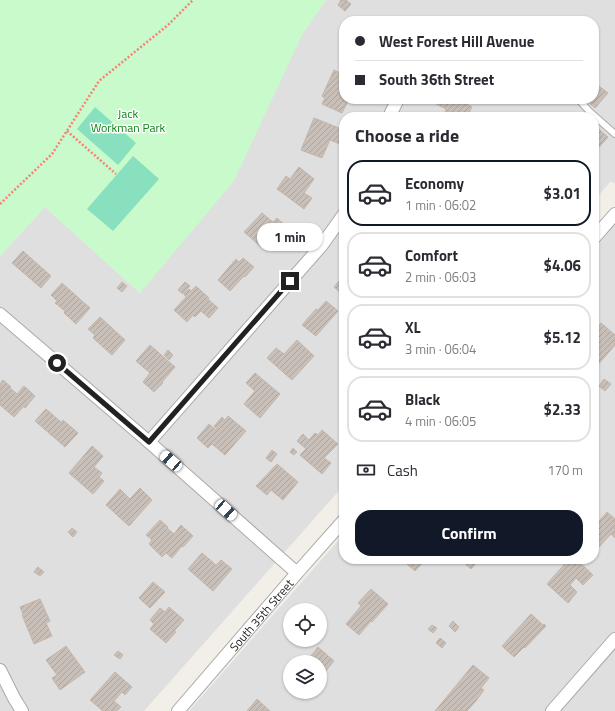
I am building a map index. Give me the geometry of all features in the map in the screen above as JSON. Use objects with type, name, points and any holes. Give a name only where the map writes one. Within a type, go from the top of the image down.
[{"type":"street","points":[[599,232],[615,214]]},
{"type":"street","points":[[149,442],[322,245],[339,221]]},
{"type":"street","points":[[0,314],[149,442],[297,573]]},
{"type":"street","name":"South 35th Street","points":[[178,711],[339,526]]},
{"type":"street","points":[[552,711],[615,639]]},
{"type":"street","points":[[0,670],[22,711]]},
{"type":"lane","points":[[583,104],[590,112]]},
{"type":"lane","points":[[599,120],[615,134]]},
{"type":"path","points":[[0,204],[52,154],[99,81],[168,25],[193,0]]},
{"type":"path","points":[[67,131],[116,174]]},
{"type":"shaded area","points":[[326,0],[615,0],[615,183],[610,182],[599,195],[599,112],[339,112],[339,491],[144,711],[0,711],[0,256],[45,207],[140,293],[303,33]]},
{"type":"shaded area","points":[[615,225],[615,711],[189,711],[283,604],[283,647],[327,647],[327,603],[284,603],[339,540],[339,564],[599,564],[599,243]]},
{"type":"green space","name":"Jack Workman Park","points":[[0,0],[326,0],[303,33],[234,181],[140,293],[45,207],[0,256]]},
{"type":"green space","points":[[95,107],[136,143],[118,165],[77,129]]},
{"type":"green space","points":[[133,156],[159,179],[113,231],[87,209]]},
{"type":"building","points":[[341,0],[346,0],[351,4],[345,11],[338,5]]},
{"type":"building","points":[[334,70],[339,72],[339,104],[346,104],[342,112],[322,104],[325,98],[322,96]]},
{"type":"building","points":[[599,86],[608,93],[599,103]]},
{"type":"building","points":[[436,104],[467,104],[472,107],[470,112],[447,112],[445,111],[446,109]]},
{"type":"building","points":[[590,104],[598,104],[595,108]]},
{"type":"building","points":[[314,118],[339,128],[339,144],[330,140],[322,158],[301,150]]},
{"type":"building","points":[[599,129],[608,137],[599,147]]},
{"type":"building","points":[[299,167],[314,179],[304,193],[312,198],[304,209],[277,189],[286,176],[290,179]]},
{"type":"building","points":[[262,213],[273,222],[277,218],[288,228],[278,238],[273,232],[261,247],[244,232]]},
{"type":"building","points":[[23,251],[51,276],[41,288],[12,263]]},
{"type":"building","points":[[243,258],[254,267],[230,291],[218,280],[236,259],[239,262]]},
{"type":"building","points":[[339,281],[339,292],[334,287]]},
{"type":"building","points":[[122,282],[127,286],[122,292],[117,288]]},
{"type":"building","points":[[185,282],[190,286],[183,294],[178,290]]},
{"type":"building","points":[[62,283],[90,308],[76,324],[64,313],[65,311],[55,303],[57,301],[51,295]]},
{"type":"building","points":[[196,286],[218,308],[209,318],[201,311],[195,317],[193,315],[187,322],[174,310],[186,297],[184,294],[189,289],[191,291]]},
{"type":"building","points":[[326,301],[338,311],[316,336],[302,325],[316,309],[318,310]]},
{"type":"building","points":[[100,317],[125,340],[112,355],[93,338],[95,335],[88,329]]},
{"type":"building","points":[[601,323],[615,335],[615,345],[599,364],[599,325]]},
{"type":"building","points":[[297,340],[314,356],[292,380],[267,358],[276,348],[284,354]]},
{"type":"building","points":[[150,345],[175,367],[154,392],[143,382],[150,373],[136,361]]},
{"type":"building","points":[[168,350],[173,355],[169,360],[164,355]]},
{"type":"building","points":[[255,373],[280,394],[260,418],[244,404],[255,391],[246,383]]},
{"type":"building","points":[[604,379],[611,384],[605,391],[599,386]]},
{"type":"building","points":[[3,380],[17,394],[24,386],[35,396],[25,408],[24,406],[14,417],[0,405],[0,384]]},
{"type":"building","points":[[46,409],[61,422],[63,420],[78,433],[65,447],[35,421]]},
{"type":"building","points":[[228,416],[246,431],[225,455],[212,444],[208,448],[197,438],[209,424],[216,430],[217,429],[214,426],[222,417],[225,420]]},
{"type":"building","points":[[322,430],[338,444],[324,458],[331,463],[322,474],[300,455],[306,449],[297,441],[303,434],[309,440],[315,433],[318,435]]},
{"type":"building","points":[[92,446],[103,456],[94,467],[102,473],[99,477],[104,481],[93,494],[69,473]]},
{"type":"building","points":[[293,448],[297,452],[294,455],[290,452]]},
{"type":"building","points":[[272,450],[277,454],[271,462],[266,458]]},
{"type":"building","points":[[277,464],[298,482],[283,500],[271,490],[267,495],[256,486]]},
{"type":"building","points":[[140,488],[152,500],[129,526],[106,505],[120,489],[130,499]]},
{"type":"building","points":[[607,512],[615,519],[615,538],[611,534],[599,547],[599,521]]},
{"type":"building","points":[[160,520],[174,534],[181,525],[193,536],[172,558],[166,553],[162,557],[149,544],[152,540],[146,535]]},
{"type":"building","points":[[72,528],[77,532],[73,537],[68,532]]},
{"type":"building","points":[[202,553],[216,565],[221,560],[232,569],[213,591],[188,569]]},
{"type":"building","points":[[407,564],[421,564],[415,571]]},
{"type":"building","points":[[465,564],[475,564],[471,569]]},
{"type":"building","points":[[565,564],[581,564],[593,575],[583,585],[576,578],[570,585],[577,592],[568,603],[547,584]]},
{"type":"building","points":[[38,567],[44,572],[40,576],[34,572]]},
{"type":"building","points":[[153,582],[165,592],[150,608],[139,598]]},
{"type":"building","points":[[371,589],[388,604],[359,635],[346,624],[361,606],[358,603]]},
{"type":"building","points":[[40,599],[50,621],[46,623],[52,636],[34,644],[20,607]]},
{"type":"building","points":[[169,607],[184,620],[166,643],[150,629],[154,624],[150,620],[160,608],[165,612]]},
{"type":"building","points":[[531,614],[546,626],[514,657],[502,646]]},
{"type":"building","points":[[453,621],[459,627],[455,632],[449,626]]},
{"type":"building","points":[[432,625],[437,628],[433,633],[428,629]]},
{"type":"building","points":[[440,638],[446,643],[442,648],[436,643]]},
{"type":"building","points":[[66,646],[85,672],[60,690],[52,678],[57,675],[46,660]]},
{"type":"building","points":[[318,647],[334,661],[327,670],[327,655],[312,655]]},
{"type":"building","points":[[118,651],[123,655],[120,659],[114,655]]},
{"type":"building","points":[[473,665],[489,678],[481,688],[484,690],[476,701],[467,711],[435,711]]},
{"type":"building","points":[[115,672],[132,687],[125,695],[122,692],[114,701],[121,707],[117,711],[103,711],[90,700]]},
{"type":"building","points":[[257,699],[270,711],[247,711]]},
{"type":"route","points":[[57,363],[149,442],[290,281]]}]
